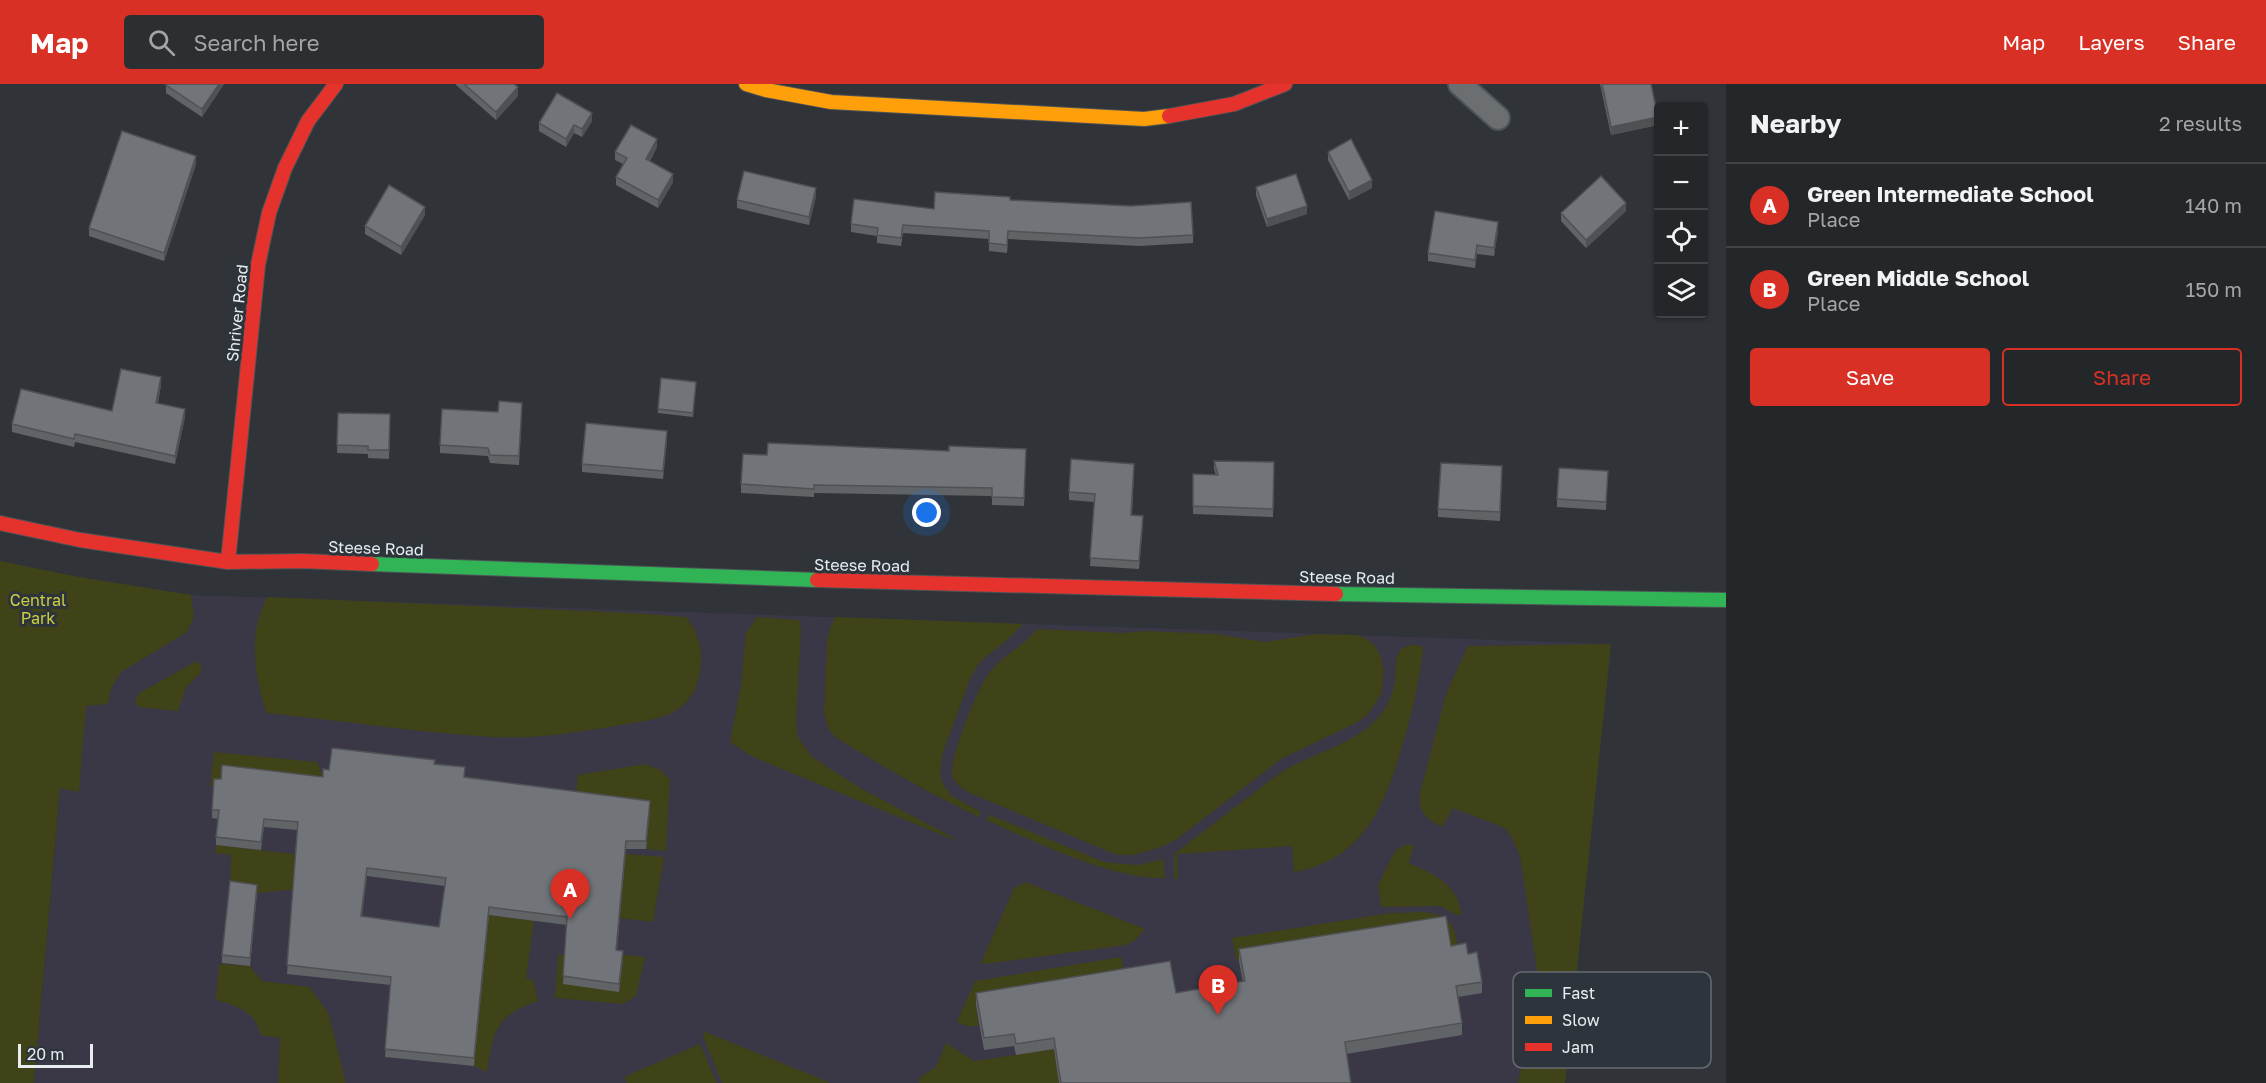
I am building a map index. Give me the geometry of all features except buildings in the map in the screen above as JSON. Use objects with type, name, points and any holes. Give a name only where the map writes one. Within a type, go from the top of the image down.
[{"type":"street","name":"Shriver Road","points":[[228,562],[258,265],[269,213],[285,168],[308,121],[336,84]]},
{"type":"street","points":[[746,84],[831,102],[1144,119],[1194,113],[1237,103],[1285,84]]},
{"type":"street","points":[[1460,84],[1498,118]]},
{"type":"street","name":"Steese Road","points":[[0,523],[80,540],[228,562],[302,561],[734,579],[1510,598],[1726,600]]},
{"type":"shaded area","points":[[79,577],[191,595],[1611,644],[1577,972],[1513,972],[1513,1068],[1567,1068],[1565,1083],[34,1083]]},
{"type":"green space","name":"Central Park","points":[[0,561],[79,577],[191,595],[194,617],[187,632],[121,672],[111,689],[108,704],[86,706],[79,792],[60,788],[34,1083],[0,1083]]},
{"type":"green space","points":[[267,597],[686,617],[699,643],[700,672],[690,698],[670,714],[647,721],[554,735],[508,737],[465,735],[266,713],[256,669],[255,640],[261,611]]},
{"type":"green space","points":[[757,617],[799,620],[801,631],[796,723],[798,737],[812,757],[860,788],[954,840],[753,757],[730,742],[741,685],[746,633]]},
{"type":"green space","points":[[836,617],[1023,624],[979,663],[970,679],[942,755],[940,776],[945,787],[952,796],[981,812],[979,817],[887,768],[834,736],[828,728],[824,714],[827,641],[830,627]]},
{"type":"green space","points":[[1037,629],[1216,634],[1265,642],[1316,634],[1356,635],[1367,639],[1376,647],[1381,657],[1384,672],[1381,694],[1369,713],[1358,722],[1281,759],[1177,839],[1164,846],[1133,855],[1117,855],[970,793],[958,785],[953,778],[952,770],[959,742],[984,681],[994,667]]},
{"type":"green space","points":[[1611,644],[1577,972],[1537,972],[1520,856],[1505,828],[1453,808],[1442,827],[1424,814],[1420,805],[1420,793],[1446,694],[1468,646]]},
{"type":"green space","points":[[1422,646],[1423,650],[1408,725],[1391,782],[1382,803],[1357,840],[1340,854],[1319,865],[1294,872],[1292,846],[1177,854],[1178,879],[1174,879],[1174,854],[1280,773],[1350,739],[1374,722],[1386,707],[1391,696],[1398,654],[1404,647]]},
{"type":"green space","points":[[197,661],[202,666],[200,674],[186,687],[178,711],[138,707],[135,701],[139,693]]},
{"type":"green space","points":[[214,752],[317,762],[323,777],[214,787],[210,786]]},
{"type":"green space","points":[[644,764],[661,770],[670,780],[666,851],[646,849],[650,809],[575,799],[578,775]]},
{"type":"green space","points":[[990,815],[1104,862],[1138,865],[1163,859],[1165,878],[1122,873],[1074,858],[986,820]]},
{"type":"green space","points":[[216,845],[301,855],[299,889],[257,893],[230,889],[231,855],[215,853]]},
{"type":"green space","points":[[1404,845],[1414,845],[1409,863],[1436,876],[1450,888],[1462,915],[1440,906],[1381,907],[1378,885],[1395,851]]},
{"type":"green space","points":[[625,854],[664,857],[653,922],[620,918]]},
{"type":"green space","points":[[1026,882],[1145,929],[1134,941],[1126,945],[981,963],[1014,888]]},
{"type":"green space","points":[[1422,912],[1441,916],[1447,920],[1454,931],[1459,957],[1451,958],[1446,927],[1236,960],[1232,938],[1391,913]]},
{"type":"green space","points":[[489,915],[534,921],[526,978],[534,981],[538,1001],[513,1013],[499,1026],[492,1045],[487,1072],[474,1066]]},
{"type":"green space","points":[[558,955],[566,955],[619,992],[623,959],[620,959],[624,955],[645,957],[636,996],[623,1004],[555,998]]},
{"type":"green space","points":[[1121,957],[1125,980],[976,1005],[979,1026],[966,1026],[957,1021],[975,981]]},
{"type":"green space","points":[[219,964],[250,966],[262,981],[309,987],[328,1012],[346,1083],[278,1083],[280,1038],[261,1035],[256,1023],[247,1013],[216,1000]]},
{"type":"green space","points":[[703,1031],[831,1083],[722,1083],[704,1039]]},
{"type":"green space","points":[[946,1043],[974,1061],[1054,1049],[1059,1083],[919,1083],[919,1078],[936,1067]]},
{"type":"green space","points":[[700,1044],[717,1083],[627,1083],[624,1077]]},
{"type":"green space","points":[[1567,1068],[1565,1083],[1518,1083],[1521,1069]]},
{"type":"traffic: fast","points":[[372,564],[817,580]]},
{"type":"traffic: fast","points":[[1336,594],[1726,600]]},
{"type":"traffic: slow","points":[[746,84],[831,102],[1144,119],[1169,116]]},
{"type":"traffic: jam","points":[[228,562],[258,265],[269,213],[285,168],[308,121],[336,84]]},
{"type":"traffic: jam","points":[[1169,116],[1234,104],[1285,84]]},
{"type":"traffic: jam","points":[[0,523],[80,540],[228,562],[302,561],[372,564]]},
{"type":"traffic: jam","points":[[817,580],[1336,594]]},
{"type":"place","name":"Green Intermediate School","points":[[570,919]]},
{"type":"place","name":"Green Middle School","points":[[1218,1015]]}]
